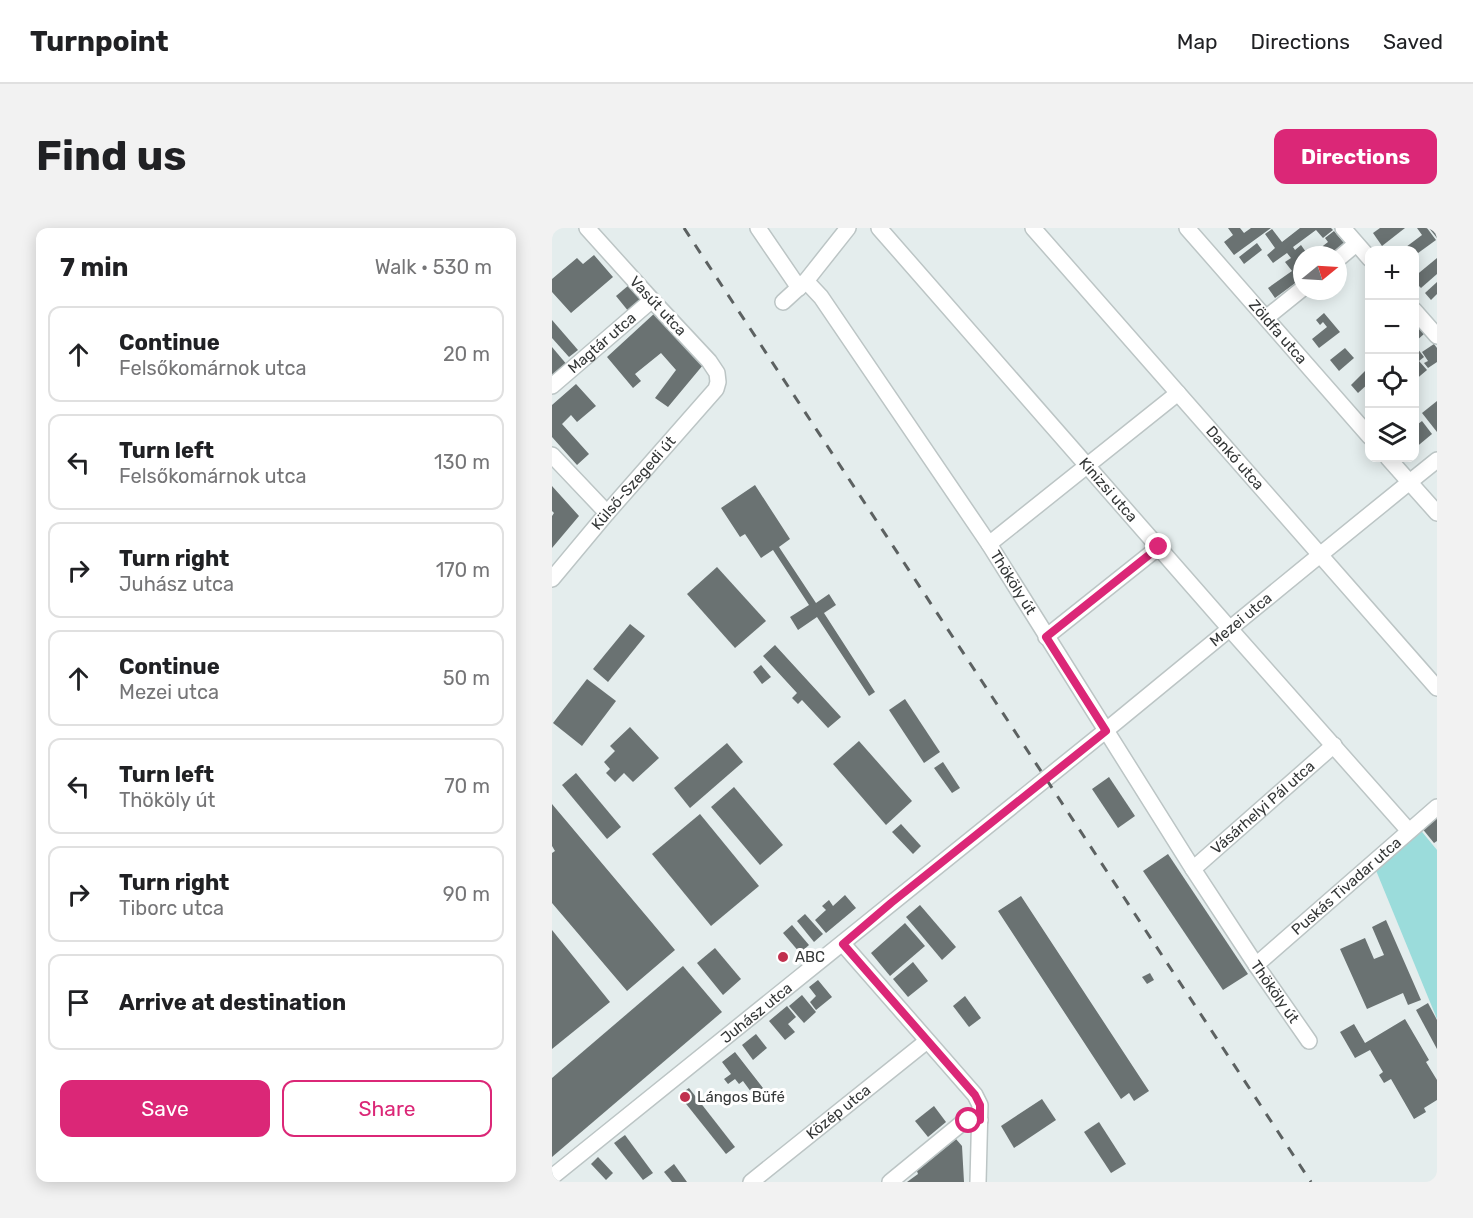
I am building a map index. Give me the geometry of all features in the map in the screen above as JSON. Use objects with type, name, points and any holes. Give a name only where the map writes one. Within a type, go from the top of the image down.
[{"type":"street","name":"Vasút utca","points":[[587,228],[714,367],[718,382],[716,389]]},
{"type":"street","points":[[758,228],[802,285]]},
{"type":"street","points":[[783,302],[802,285],[848,228]]},
{"type":"street","name":"Kinizsi utca","points":[[879,228],[1409,831]]},
{"type":"street","name":"Dankó utca","points":[[1033,228],[1437,688]]},
{"type":"street","name":"Zöldfa utca","points":[[1187,228],[1365,431]]},
{"type":"street","points":[[1343,228],[1365,254]]},
{"type":"street","points":[[1347,252],[1356,244]]},
{"type":"street","name":"Thököly út","points":[[802,285],[821,297],[989,544],[1193,869],[1309,1041]]},
{"type":"street","points":[[1266,318],[1293,296]]},
{"type":"street","name":"Magtár utca","points":[[552,386],[652,300]]},
{"type":"street","points":[[1419,316],[1437,336]]},
{"type":"street","name":"Külső-Szegedi út","points":[[552,579],[716,389]]},
{"type":"street","points":[[989,544],[1178,393]]},
{"type":"street","points":[[552,455],[607,513]]},
{"type":"street","name":"Mezei utca","points":[[1046,779],[1437,460]]},
{"type":"street","points":[[1392,462],[1437,513]]},
{"type":"street","points":[[1046,637],[1159,547]]},
{"type":"street","name":"Vásárhelyi Pál utca","points":[[1193,869],[1334,746]]},
{"type":"street","name":"Juhász utca","points":[[552,1177],[1046,779]]},
{"type":"street","name":"Puskás Tivadar utca","points":[[1256,965],[1437,807]]},
{"type":"street","points":[[843,944],[975,1095],[980,1105],[978,1182]]},
{"type":"street","name":"Közép utca","points":[[751,1182],[927,1041]]},
{"type":"street","points":[[890,1182],[962,1123],[980,1120]]},
{"type":"shaded area","points":[[1418,827],[1437,850],[1437,1019],[1375,868]]},
{"type":"building","points":[[1228,228],[1240,228],[1244,233],[1251,228],[1271,228],[1234,255],[1224,242],[1233,235]]},
{"type":"building","points":[[1300,228],[1331,228],[1333,230],[1323,238],[1316,230],[1293,246],[1293,285],[1275,298],[1268,288],[1292,271],[1285,262],[1291,258],[1287,253],[1273,263],[1267,255],[1275,248],[1265,234],[1272,229],[1282,242]]},
{"type":"building","points":[[1380,228],[1405,228],[1382,246],[1373,233]]},
{"type":"building","points":[[1417,228],[1427,228],[1436,240],[1419,252],[1419,246],[1407,246],[1422,235]]},
{"type":"building","points":[[1429,228],[1437,228],[1437,238]]},
{"type":"building","points":[[1334,231],[1344,243],[1340,246],[1323,246],[1328,242],[1325,238]]},
{"type":"building","points":[[1257,243],[1262,250],[1244,264],[1239,257]]},
{"type":"building","points":[[594,255],[613,277],[571,313],[552,292],[552,279],[577,258],[583,264]]},
{"type":"building","points":[[1437,258],[1437,274],[1421,288],[1419,273]]},
{"type":"building","points":[[1437,282],[1437,294],[1431,300],[1425,293]]},
{"type":"building","points":[[629,285],[642,301],[629,312],[616,296]]},
{"type":"building","points":[[656,312],[703,365],[668,407],[655,398],[676,370],[661,353],[635,374],[641,381],[633,388],[607,357]]},
{"type":"building","points":[[1324,313],[1340,332],[1319,348],[1312,339],[1327,327],[1323,322],[1320,325],[1316,320]]},
{"type":"building","points":[[552,320],[578,350],[569,357],[552,338]]},
{"type":"building","points":[[1419,327],[1425,333],[1419,338]]},
{"type":"building","points":[[1434,344],[1437,348],[1437,362],[1428,368],[1424,363],[1428,361],[1422,352]]},
{"type":"building","points":[[552,347],[568,366],[552,380]]},
{"type":"building","points":[[1345,348],[1354,358],[1339,371],[1330,360]]},
{"type":"building","points":[[1419,351],[1424,357],[1419,361]]},
{"type":"building","points":[[1419,361],[1427,370],[1419,377]]},
{"type":"building","points":[[1365,371],[1365,387],[1358,393],[1351,385]]},
{"type":"building","points":[[576,384],[596,406],[577,422],[571,415],[562,424],[589,454],[577,465],[552,437],[552,405]]},
{"type":"building","points":[[1437,401],[1437,432],[1422,413]]},
{"type":"building","points":[[1422,421],[1432,434],[1419,445],[1419,423]]},
{"type":"building","points":[[755,485],[790,539],[779,547],[816,603],[829,594],[836,605],[824,613],[875,692],[869,696],[817,617],[798,630],[790,617],[809,605],[773,550],[761,558],[745,534],[740,537],[721,508]]},
{"type":"building","points":[[552,486],[579,516],[552,548],[552,516],[554,513],[552,511]]},
{"type":"building","points":[[717,567],[766,621],[735,648],[687,594]]},
{"type":"building","points":[[630,624],[645,636],[608,682],[593,669]]},
{"type":"building","points":[[775,645],[841,717],[828,728],[802,700],[798,704],[792,698],[797,693],[763,656]]},
{"type":"building","points":[[761,665],[771,677],[762,684],[753,672]]},
{"type":"building","points":[[587,679],[616,701],[582,746],[553,723]]},
{"type":"building","points":[[905,699],[940,752],[924,763],[889,710]]},
{"type":"building","points":[[630,727],[659,758],[633,782],[624,773],[615,782],[606,773],[610,769],[604,762],[615,751],[610,746]]},
{"type":"building","points":[[859,741],[912,801],[886,825],[833,764]]},
{"type":"building","points":[[727,743],[743,762],[690,808],[674,788]]},
{"type":"building","points":[[943,762],[960,788],[952,793],[934,768]]},
{"type":"building","points":[[576,773],[621,827],[607,839],[562,785]]},
{"type":"building","points":[[1109,777],[1135,816],[1118,828],[1092,789]]},
{"type":"building","points":[[734,787],[783,845],[760,865],[711,807]]},
{"type":"building","points":[[552,804],[675,950],[627,991],[552,903],[552,853],[555,851],[552,846]]},
{"type":"building","points":[[700,814],[759,886],[711,926],[652,854]]},
{"type":"building","points":[[1437,814],[1437,841],[1434,843],[1421,827]]},
{"type":"building","points":[[901,824],[921,846],[913,854],[892,832]]},
{"type":"building","points":[[1168,854],[1248,974],[1223,990],[1143,871]]},
{"type":"building","points":[[845,895],[856,908],[826,933],[815,920],[826,910],[822,906],[829,900],[833,906]]},
{"type":"building","points":[[1021,896],[1149,1091],[1134,1101],[1129,1093],[1121,1099],[998,911]]},
{"type":"building","points":[[920,905],[956,947],[942,960],[906,917]]},
{"type":"building","points":[[805,914],[823,934],[814,942],[797,921]]},
{"type":"building","points":[[1386,920],[1421,1000],[1408,1005],[1403,993],[1367,1009],[1340,949],[1365,938],[1374,959],[1384,955],[1372,927]]},
{"type":"building","points":[[905,923],[925,946],[890,976],[871,953]]},
{"type":"building","points":[[792,925],[809,945],[800,953],[783,933]]},
{"type":"building","points":[[552,930],[610,1002],[552,1049]]},
{"type":"building","points":[[715,948],[741,979],[723,995],[697,963]]},
{"type":"building","points":[[913,962],[928,981],[908,997],[893,979]]},
{"type":"building","points":[[683,966],[722,1012],[552,1157],[552,1078]]},
{"type":"building","points":[[1150,973],[1154,980],[1147,984],[1142,977]]},
{"type":"building","points":[[818,980],[832,997],[816,1010],[810,1002],[816,996],[809,987]]},
{"type":"building","points":[[802,995],[816,1012],[804,1023],[789,1006]]},
{"type":"building","points":[[965,996],[981,1018],[969,1027],[953,1006]]},
{"type":"building","points":[[1428,1003],[1437,1020],[1437,1049],[1416,1010]]},
{"type":"building","points":[[787,1006],[796,1017],[788,1024],[795,1032],[785,1040],[769,1021]]},
{"type":"building","points":[[1405,1019],[1429,1060],[1426,1062],[1437,1080],[1437,1100],[1424,1108],[1426,1112],[1414,1119],[1391,1079],[1384,1083],[1379,1075],[1383,1072],[1370,1050],[1355,1058],[1340,1032],[1354,1024],[1365,1043]]},
{"type":"building","points":[[756,1034],[767,1048],[753,1060],[742,1045]]},
{"type":"building","points":[[735,1052],[763,1088],[754,1096],[743,1081],[739,1084],[735,1079],[728,1084],[724,1079],[731,1074],[722,1062]]},
{"type":"building","points":[[689,1088],[735,1147],[726,1154],[679,1095]]},
{"type":"building","points":[[1042,1099],[1056,1120],[1014,1148],[1001,1126]]},
{"type":"building","points":[[934,1106],[946,1122],[928,1137],[915,1121]]},
{"type":"building","points":[[1099,1122],[1126,1164],[1111,1173],[1084,1132]]},
{"type":"building","points":[[625,1135],[653,1173],[643,1180],[614,1143]]},
{"type":"building","points":[[956,1139],[962,1146],[964,1182],[907,1182],[918,1174],[917,1171]]},
{"type":"building","points":[[598,1157],[613,1173],[606,1180],[591,1164]]},
{"type":"building","points":[[674,1164],[687,1182],[672,1182],[664,1172]]},
{"type":"railway","points":[[684,228],[1311,1182]]},
{"type":"place","name":"ABC","points":[[783,957]]},
{"type":"place","name":"Lángos Büfé","points":[[685,1097]]},
{"type":"route","points":[[969,1121],[980,1120],[980,1105],[975,1095],[843,944],[1106,731],[1046,637],[1159,547]]}]
